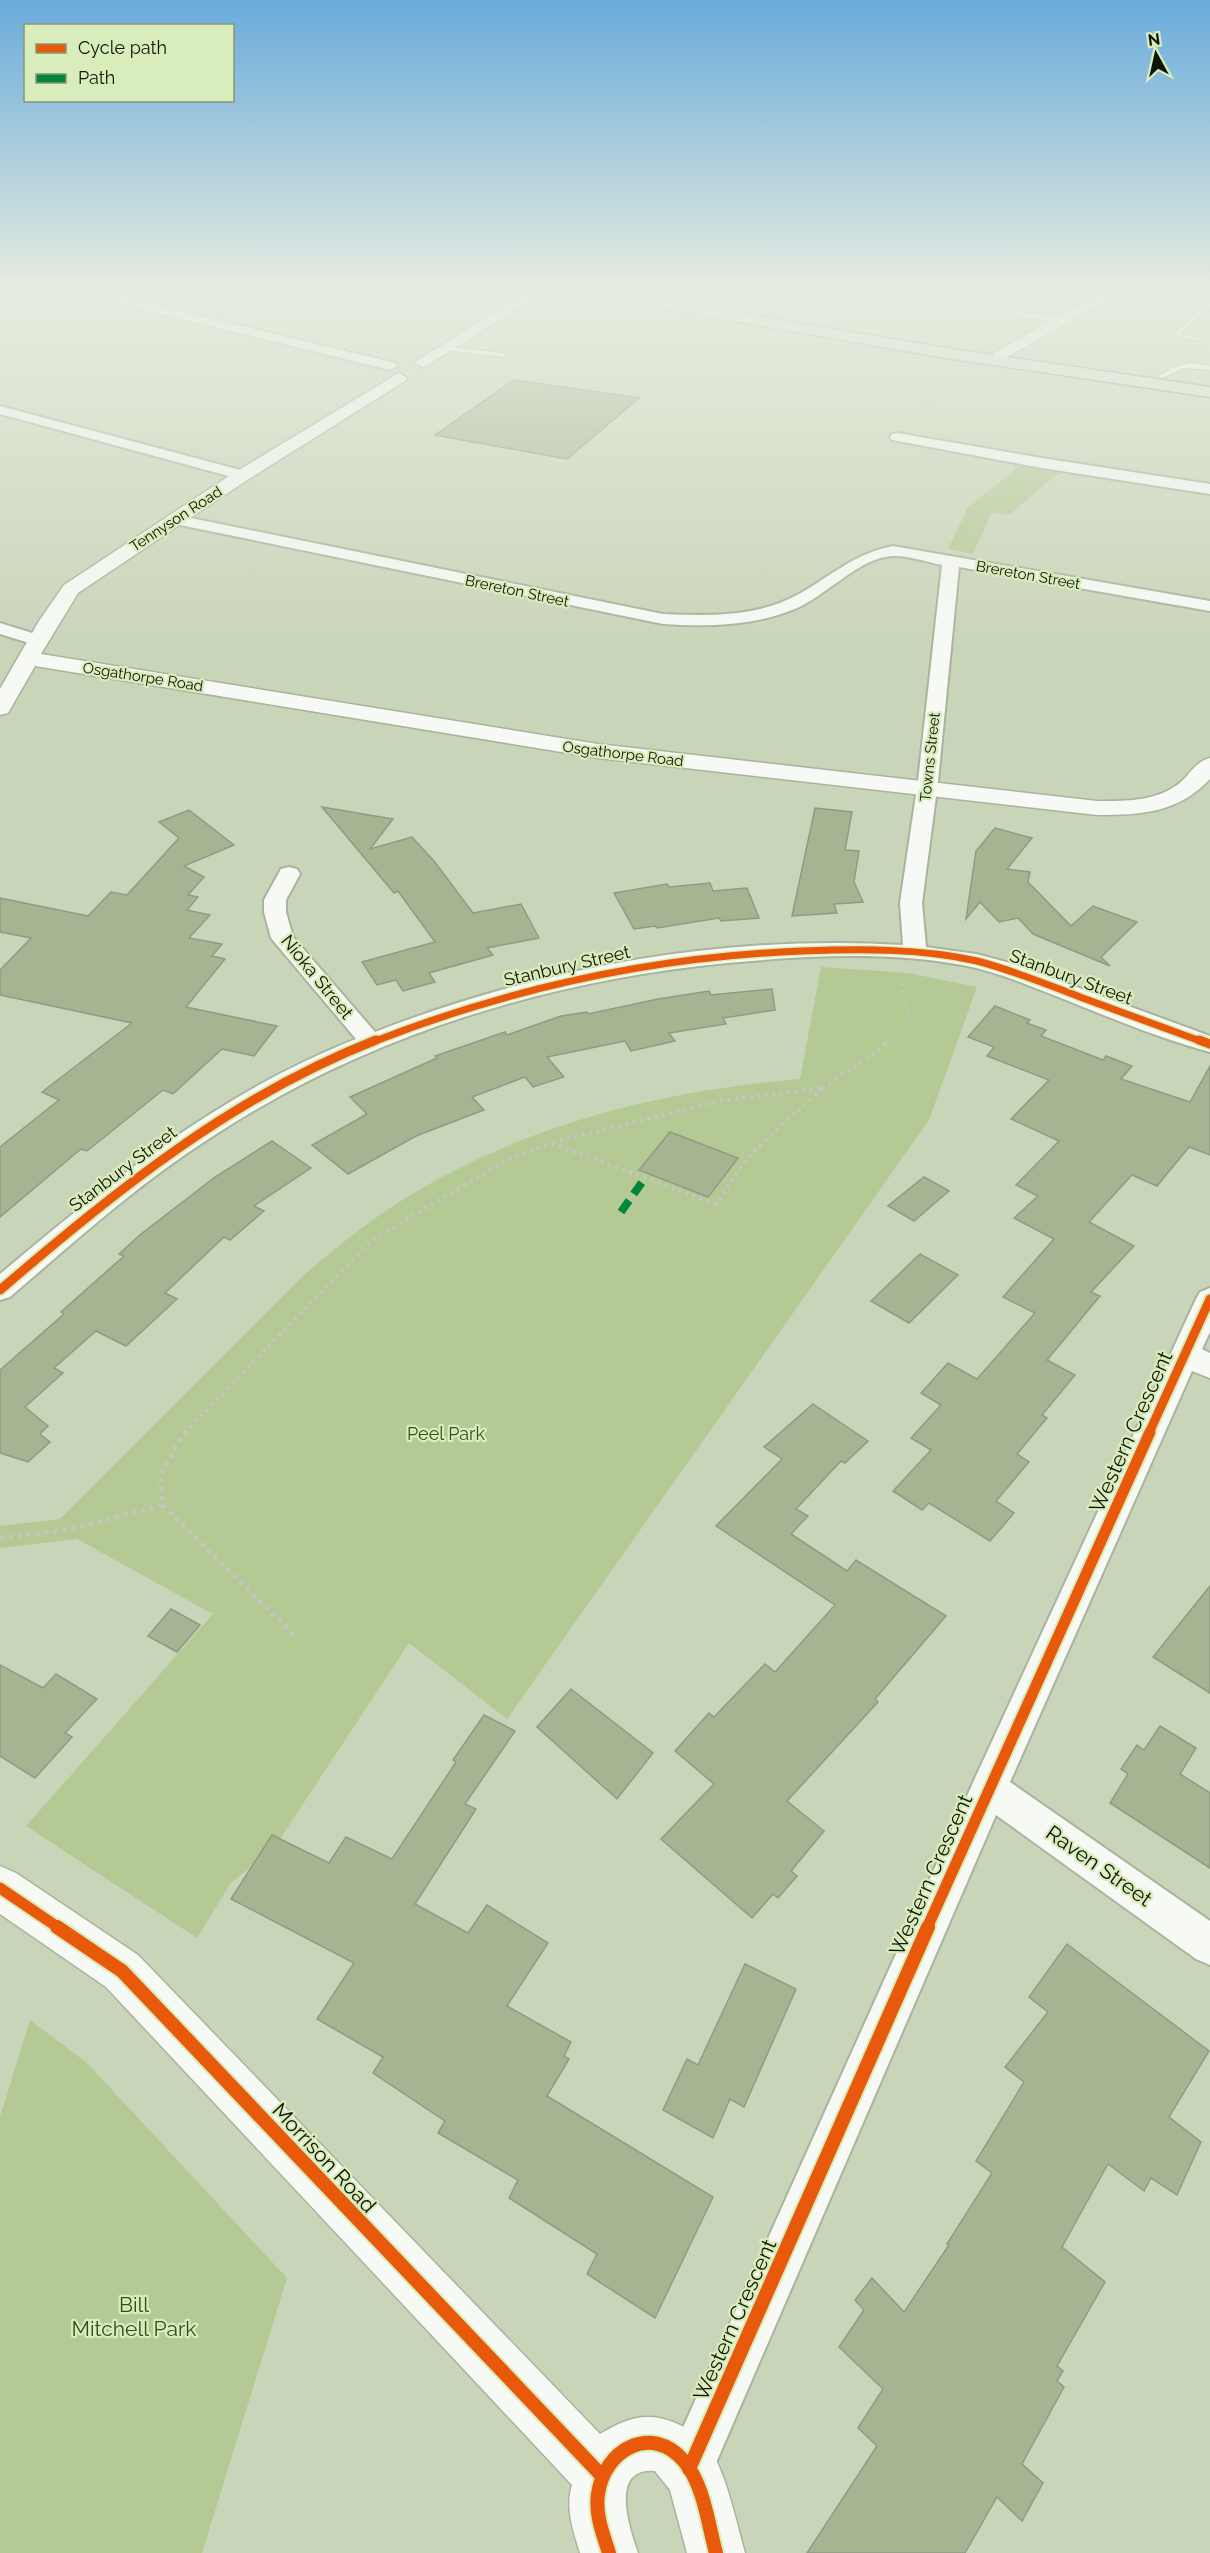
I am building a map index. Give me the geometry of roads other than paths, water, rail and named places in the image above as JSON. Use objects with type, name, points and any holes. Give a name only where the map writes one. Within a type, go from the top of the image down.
[{"type":"street","points":[[1,410],[243,475]]},
{"type":"street","name":"Tennyson Road","points":[[0,708],[49,621],[70,589],[243,475],[348,410]]},
{"type":"street","points":[[897,436],[1042,463],[1210,489]]},
{"type":"street","name":"Brereton Street","points":[[176,520],[663,619],[729,619],[775,610],[805,597],[849,567],[874,554],[893,551],[954,565],[1210,606]]},
{"type":"street","name":"Brereton Street","points":[[849,567],[899,569],[954,565]]},
{"type":"street","name":"Towns Street","points":[[905,951],[954,565]]},
{"type":"street","points":[[0,628],[33,649]]},
{"type":"street","name":"Osgathorpe Road","points":[[33,649],[557,745],[662,760],[927,787],[1096,808],[1133,808],[1159,803],[1188,788],[1210,765]]},
{"type":"street","name":"Nioka Street","points":[[289,874],[276,900],[275,912],[282,938],[371,1042]]},
{"type":"street","name":"Stanbury Street","points":[[0,1290],[92,1212],[187,1140],[280,1084],[371,1042],[475,1005],[525,990],[619,970],[731,955],[832,950],[905,951],[964,959],[1010,970],[1210,1044]]},
{"type":"street","name":"Western Crescent","points":[[689,2469],[989,1788],[1198,1360],[1210,1299]]},
{"type":"street","name":"Raven Street","points":[[989,1788],[1210,1945]]},
{"type":"street","name":"Morrison Road","points":[[0,1888],[122,1971],[602,2476]]},
{"type":"street","points":[[609,2553],[598,2519],[598,2489],[608,2465],[621,2451],[638,2443],[659,2444],[669,2448],[689,2469],[716,2553]]},
{"type":"park label","name":"Peel Park","points":[[446,1434]]},
{"type":"park label","name":"Bill Mitchell Park","points":[[134,2317]]}]
